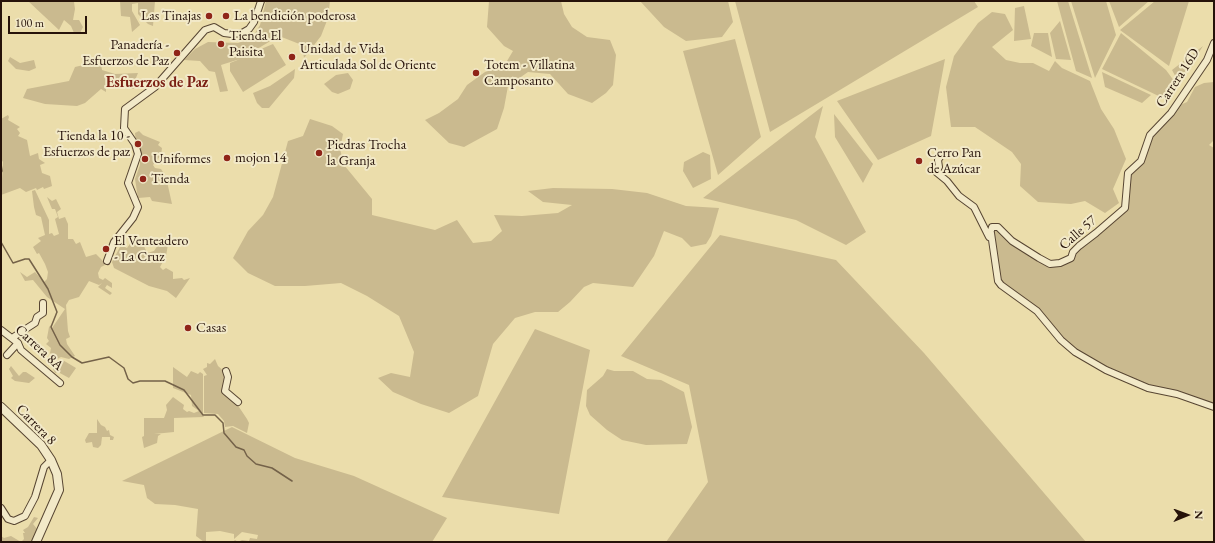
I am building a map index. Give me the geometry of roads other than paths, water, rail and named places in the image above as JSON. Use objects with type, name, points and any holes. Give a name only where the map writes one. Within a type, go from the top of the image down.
[{"type":"street","points":[[108,261],[114,242],[133,218],[138,207],[128,183],[138,154],[135,144],[124,128],[125,109],[155,87],[205,30],[214,27],[224,33],[232,34],[242,33],[249,30],[254,22],[261,1]]},
{"type":"street","name":"Carrera 16D","points":[[1159,125],[1171,114],[1201,70],[1214,43]]},
{"type":"street","name":"Calle 57","points":[[991,232],[992,227],[998,227],[1012,241],[1050,264],[1060,263],[1071,258],[1073,252],[1079,246],[1096,234],[1124,208],[1128,173],[1141,161],[1150,135],[1159,125]]},
{"type":"street","points":[[940,157],[938,160],[939,167],[936,172],[947,181],[959,196],[974,206],[990,237],[991,232]]},
{"type":"street","points":[[991,232],[998,282],[1037,311],[1061,340],[1074,352],[1106,370],[1148,388],[1177,394],[1214,407]]},
{"type":"street","points":[[12,338],[35,323],[37,318],[43,313],[43,303]]},
{"type":"street","name":"Carrera 8A","points":[[1,330],[18,343],[21,350],[60,383]]},
{"type":"street","points":[[7,355],[18,343]]},
{"type":"street","points":[[226,371],[228,377],[225,390],[238,402]]},
{"type":"street","name":"Carrera 8","points":[[1,408],[41,445],[51,460],[57,474],[59,490],[36,542]]},
{"type":"street","points":[[1,508],[8,519],[14,520],[25,516],[30,509],[44,467],[51,460]]},
{"type":"waterway","points":[[1,164],[1,173]]},
{"type":"waterway","points":[[1,242],[13,263],[29,259],[48,289],[57,312],[51,327],[60,345],[72,357],[82,363],[109,357],[124,368],[128,379],[133,383],[140,381],[165,381],[184,390],[203,415],[215,415],[223,423],[224,433],[236,447],[244,450],[247,456],[256,464],[272,468],[292,481]]},
{"type":"place","name":"Las Tinajas","points":[[209,16]]},
{"type":"place","name":"La bendición poderosa","points":[[226,16]]},
{"type":"place","name":"Tienda El Paisita","points":[[221,44]]},
{"type":"place","name":"Panadería - Esfuerzos de Paz","points":[[177,53]]},
{"type":"place","name":"Unidad de Vida Articulada Sol de Oriente","points":[[292,57]]},
{"type":"place","name":"Totem - Villatina Camposanto","points":[[476,73]]},
{"type":"place","name":"Tienda la 10 - Esfuerzos de paz","points":[[138,144]]},
{"type":"place","name":"Piedras Trocha la Granja","points":[[319,153]]},
{"type":"place","name":"mojon 14","points":[[227,158]]},
{"type":"place","name":"Uniformes","points":[[145,159]]},
{"type":"place","name":"Cerro Pan de Azúcar","points":[[919,161]]},
{"type":"place","name":"Tienda","points":[[143,179]]},
{"type":"place","name":"El Venteadero - La Cruz","points":[[106,249]]},
{"type":"place","name":"Casas","points":[[188,328]]},
{"type":"district","name":"Esfuerzos de Paz","points":[[157,83]]}]
